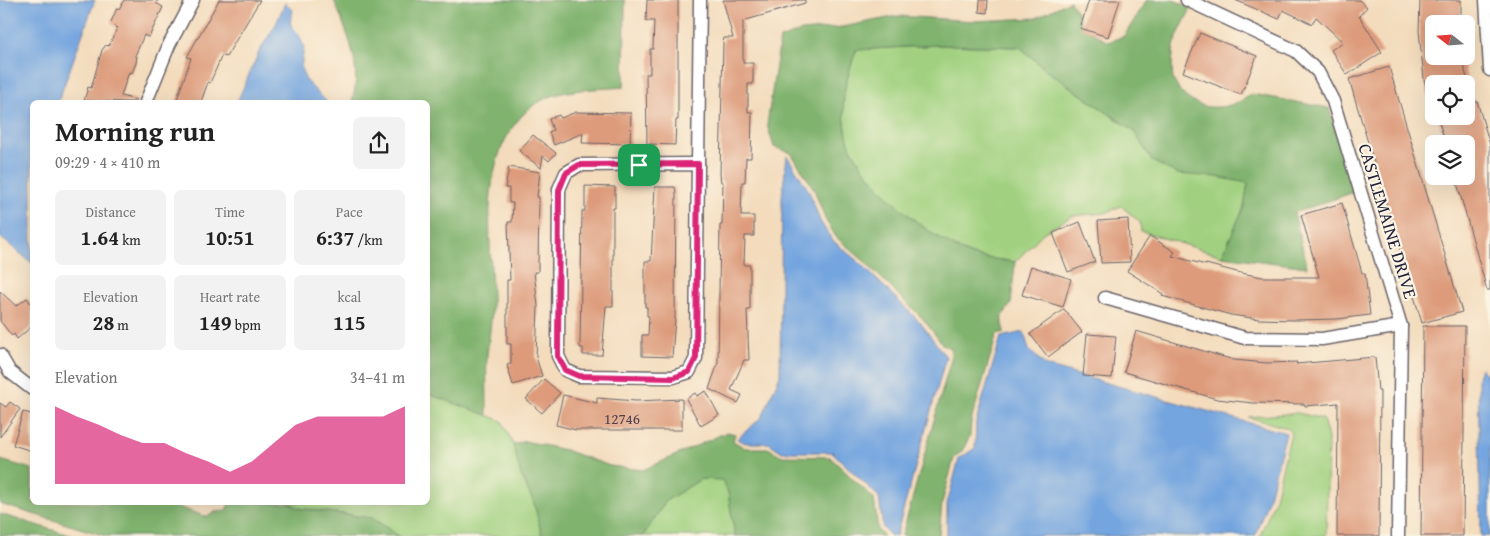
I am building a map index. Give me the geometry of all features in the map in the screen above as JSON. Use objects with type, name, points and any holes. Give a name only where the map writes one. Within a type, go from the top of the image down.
[{"type":"street","points":[[147,100],[169,45],[193,0]]},
{"type":"street","points":[[698,164],[579,165],[566,173],[559,190],[558,356],[565,370],[579,376],[673,378],[689,372],[696,358],[700,0]]},
{"type":"street","name":"CASTLEMAINE DRIVE","points":[[1187,0],[1296,51],[1318,72],[1333,102],[1401,326],[1398,536]]},
{"type":"street","points":[[1486,0],[1490,70]]},
{"type":"street","points":[[1105,298],[1245,338],[1322,339],[1401,326]]},
{"type":"street","points":[[0,355],[10,372],[30,388]]},
{"type":"green space","points":[[334,0],[625,0],[624,87],[587,89],[562,93],[539,102],[529,109],[512,129],[500,151],[493,176],[490,203],[492,308],[487,354],[487,415],[430,395],[430,100],[352,100],[356,75],[355,62]]},
{"type":"green space","points":[[1147,0],[1174,0],[1191,8],[1175,43],[1172,68],[1174,81],[1189,100],[1199,105],[1221,107],[1232,105],[1252,94],[1329,108],[1354,192],[1294,213],[1307,267],[1222,256],[1244,207],[1248,183],[1216,177],[1177,174],[1152,161],[1134,131],[1047,71],[1020,47],[939,45],[856,50],[847,81],[843,105],[849,142],[861,165],[902,210],[935,235],[972,255],[1015,262],[1011,304],[1002,317],[1004,332],[997,334],[971,421],[970,436],[962,451],[954,458],[942,503],[939,536],[902,536],[951,359],[951,348],[943,345],[923,319],[863,260],[836,237],[825,219],[814,189],[791,153],[774,147],[767,125],[780,39],[802,31],[842,27],[898,16],[975,21],[1036,18],[1070,1],[1077,12],[1081,26],[1108,42],[1124,36]]},
{"type":"green space","points":[[939,45],[1020,47],[1047,71],[1134,131],[1152,161],[1248,183],[1244,207],[1222,256],[1141,231],[1140,222],[1121,206],[1105,213],[1072,216],[1043,233],[1015,262],[972,255],[935,235],[902,210],[861,165],[849,142],[843,105],[847,81],[856,50]]},
{"type":"green space","points":[[430,395],[456,402],[502,421],[514,446],[521,475],[534,503],[542,536],[399,536],[372,518],[299,508],[293,505],[430,505]]},
{"type":"green space","points":[[1298,413],[1323,419],[1328,438],[1326,536],[1260,536],[1274,502],[1291,433],[1287,428],[1248,417]]},
{"type":"green space","points":[[727,432],[735,434],[733,441],[745,448],[768,448],[782,456],[830,457],[874,499],[878,530],[884,536],[735,536],[728,492],[722,480],[701,479],[666,501],[643,536],[542,536],[534,503],[521,475],[513,445],[525,441],[565,450],[610,466],[643,470]]},
{"type":"green space","points":[[0,460],[30,468],[30,505],[173,505],[207,517],[215,512],[226,511],[228,505],[293,505],[299,508],[372,518],[399,536],[106,536],[0,504]]},
{"type":"green space","points":[[701,479],[722,479],[728,492],[735,536],[643,536],[665,501]]},
{"type":"green space","points":[[0,514],[73,536],[0,536]]},
{"type":"water","points":[[0,0],[95,0],[59,100],[30,100],[30,261],[0,237]]},
{"type":"water","points":[[285,3],[293,10],[290,23],[300,37],[304,47],[301,68],[306,81],[325,100],[238,100],[259,52],[276,24]]},
{"type":"water","points":[[787,156],[809,191],[820,221],[832,240],[860,263],[920,322],[946,357],[896,536],[891,536],[883,528],[879,497],[832,452],[782,452],[769,443],[746,443],[737,439],[762,417],[780,375],[782,196]]},
{"type":"water","points":[[1024,332],[1029,350],[1046,366],[1286,433],[1268,500],[1255,536],[945,536],[947,529],[947,504],[959,459],[975,448],[976,422],[1001,337]]},
{"type":"water","points":[[1481,368],[1487,375],[1490,387],[1490,536],[1481,536],[1478,377]]},
{"type":"building","points":[[124,0],[158,0],[156,3],[163,7],[150,35],[148,37],[144,35],[135,56],[137,56],[136,63],[132,73],[129,72],[121,96],[136,100],[84,100],[88,87],[91,88],[102,50],[106,45],[109,46],[117,28],[111,22],[117,8],[119,9]]},
{"type":"building","points":[[219,0],[260,0],[226,57],[222,55],[210,83],[208,82],[202,100],[177,100],[191,58],[187,57]]},
{"type":"building","points":[[647,0],[678,0],[678,120],[676,120],[675,145],[647,144],[646,74],[650,74],[650,49],[653,49],[654,21],[646,21]]},
{"type":"building","points":[[723,0],[805,0],[805,3],[743,21],[743,63],[753,63],[753,84],[748,84],[748,112],[752,112],[751,158],[746,158],[745,182],[742,182],[741,216],[754,216],[754,236],[745,236],[744,265],[750,265],[750,310],[747,310],[749,360],[744,360],[731,390],[742,395],[738,403],[709,389],[718,363],[720,225],[722,225],[723,182],[721,182],[720,174],[723,43],[724,38],[733,38]]},
{"type":"building","points":[[980,0],[988,0],[987,13],[979,12]]},
{"type":"building","points":[[1089,0],[1120,0],[1108,37],[1080,28]]},
{"type":"building","points":[[1235,0],[1359,0],[1367,7],[1359,16],[1382,52],[1347,75],[1331,50],[1343,42],[1316,17],[1312,24],[1283,10],[1279,19]]},
{"type":"building","points":[[1420,0],[1461,0],[1461,15],[1425,15],[1425,65],[1465,65],[1466,75],[1425,75],[1425,83],[1419,31]]},
{"type":"building","points":[[1200,33],[1257,56],[1241,95],[1183,72]]},
{"type":"building","points":[[1389,67],[1462,312],[1422,323],[1349,79]]},
{"type":"building","points":[[1477,101],[1490,145],[1490,290],[1487,290],[1458,185],[1475,185],[1475,135],[1443,135],[1440,125],[1475,125],[1475,102]]},
{"type":"building","points":[[576,112],[631,113],[630,144],[582,143],[583,133],[554,145],[549,132],[553,130],[549,119],[559,115],[561,118]]},
{"type":"building","points":[[533,135],[556,153],[549,161],[543,156],[541,168],[519,151]]},
{"type":"building","points":[[509,167],[540,172],[537,197],[539,197],[538,272],[534,272],[538,306],[536,357],[542,376],[513,385],[507,365],[511,364],[511,344],[507,344],[507,280],[510,280],[508,222],[512,222],[513,203],[509,203],[509,188],[505,188]]},
{"type":"building","points":[[585,186],[615,187],[615,208],[613,208],[613,306],[606,306],[602,355],[583,355],[583,348],[580,348],[582,211],[585,211]]},
{"type":"building","points":[[655,187],[675,187],[676,193],[675,319],[672,357],[642,356],[642,335],[648,335],[649,316],[647,316],[647,307],[645,307],[645,261],[651,261]]},
{"type":"building","points":[[1342,203],[1362,273],[1365,273],[1370,315],[1337,319],[1295,320],[1259,319],[1231,315],[1162,296],[1163,294],[1127,271],[1150,236],[1175,252],[1172,256],[1206,265],[1262,277],[1319,277],[1301,215]]},
{"type":"building","points":[[1128,219],[1130,262],[1101,263],[1098,221]]},
{"type":"building","points":[[1080,222],[1095,262],[1068,272],[1053,233]]},
{"type":"building","points":[[1031,266],[1071,279],[1063,307],[1022,295]]},
{"type":"building","points":[[0,291],[16,306],[27,298],[30,302],[30,328],[17,339],[14,334],[12,336],[0,321]]},
{"type":"building","points":[[1064,309],[1082,332],[1048,357],[1030,334]]},
{"type":"building","points":[[1423,326],[1465,326],[1463,536],[1421,536]]},
{"type":"building","points":[[1136,331],[1234,360],[1267,363],[1297,362],[1296,364],[1375,357],[1378,391],[1380,391],[1379,536],[1337,536],[1338,403],[1305,406],[1304,404],[1253,403],[1217,399],[1124,372]]},
{"type":"building","points":[[1087,334],[1116,336],[1112,378],[1083,376]]},
{"type":"building","points":[[544,379],[560,393],[542,413],[526,399]]},
{"type":"building","points":[[706,391],[719,415],[701,426],[686,399],[695,393],[697,396]]},
{"type":"building","points":[[563,395],[597,403],[597,398],[636,401],[682,399],[682,430],[576,430],[556,425]]},
{"type":"building","points":[[10,402],[20,409],[0,437],[0,403],[6,407]]},
{"type":"building","points":[[23,412],[30,414],[30,450],[13,445]]},
{"type":"route","points":[[698,164],[696,358],[689,372],[673,378],[579,376],[565,370],[558,356],[559,190],[566,173],[579,165],[639,165],[698,164]]}]
